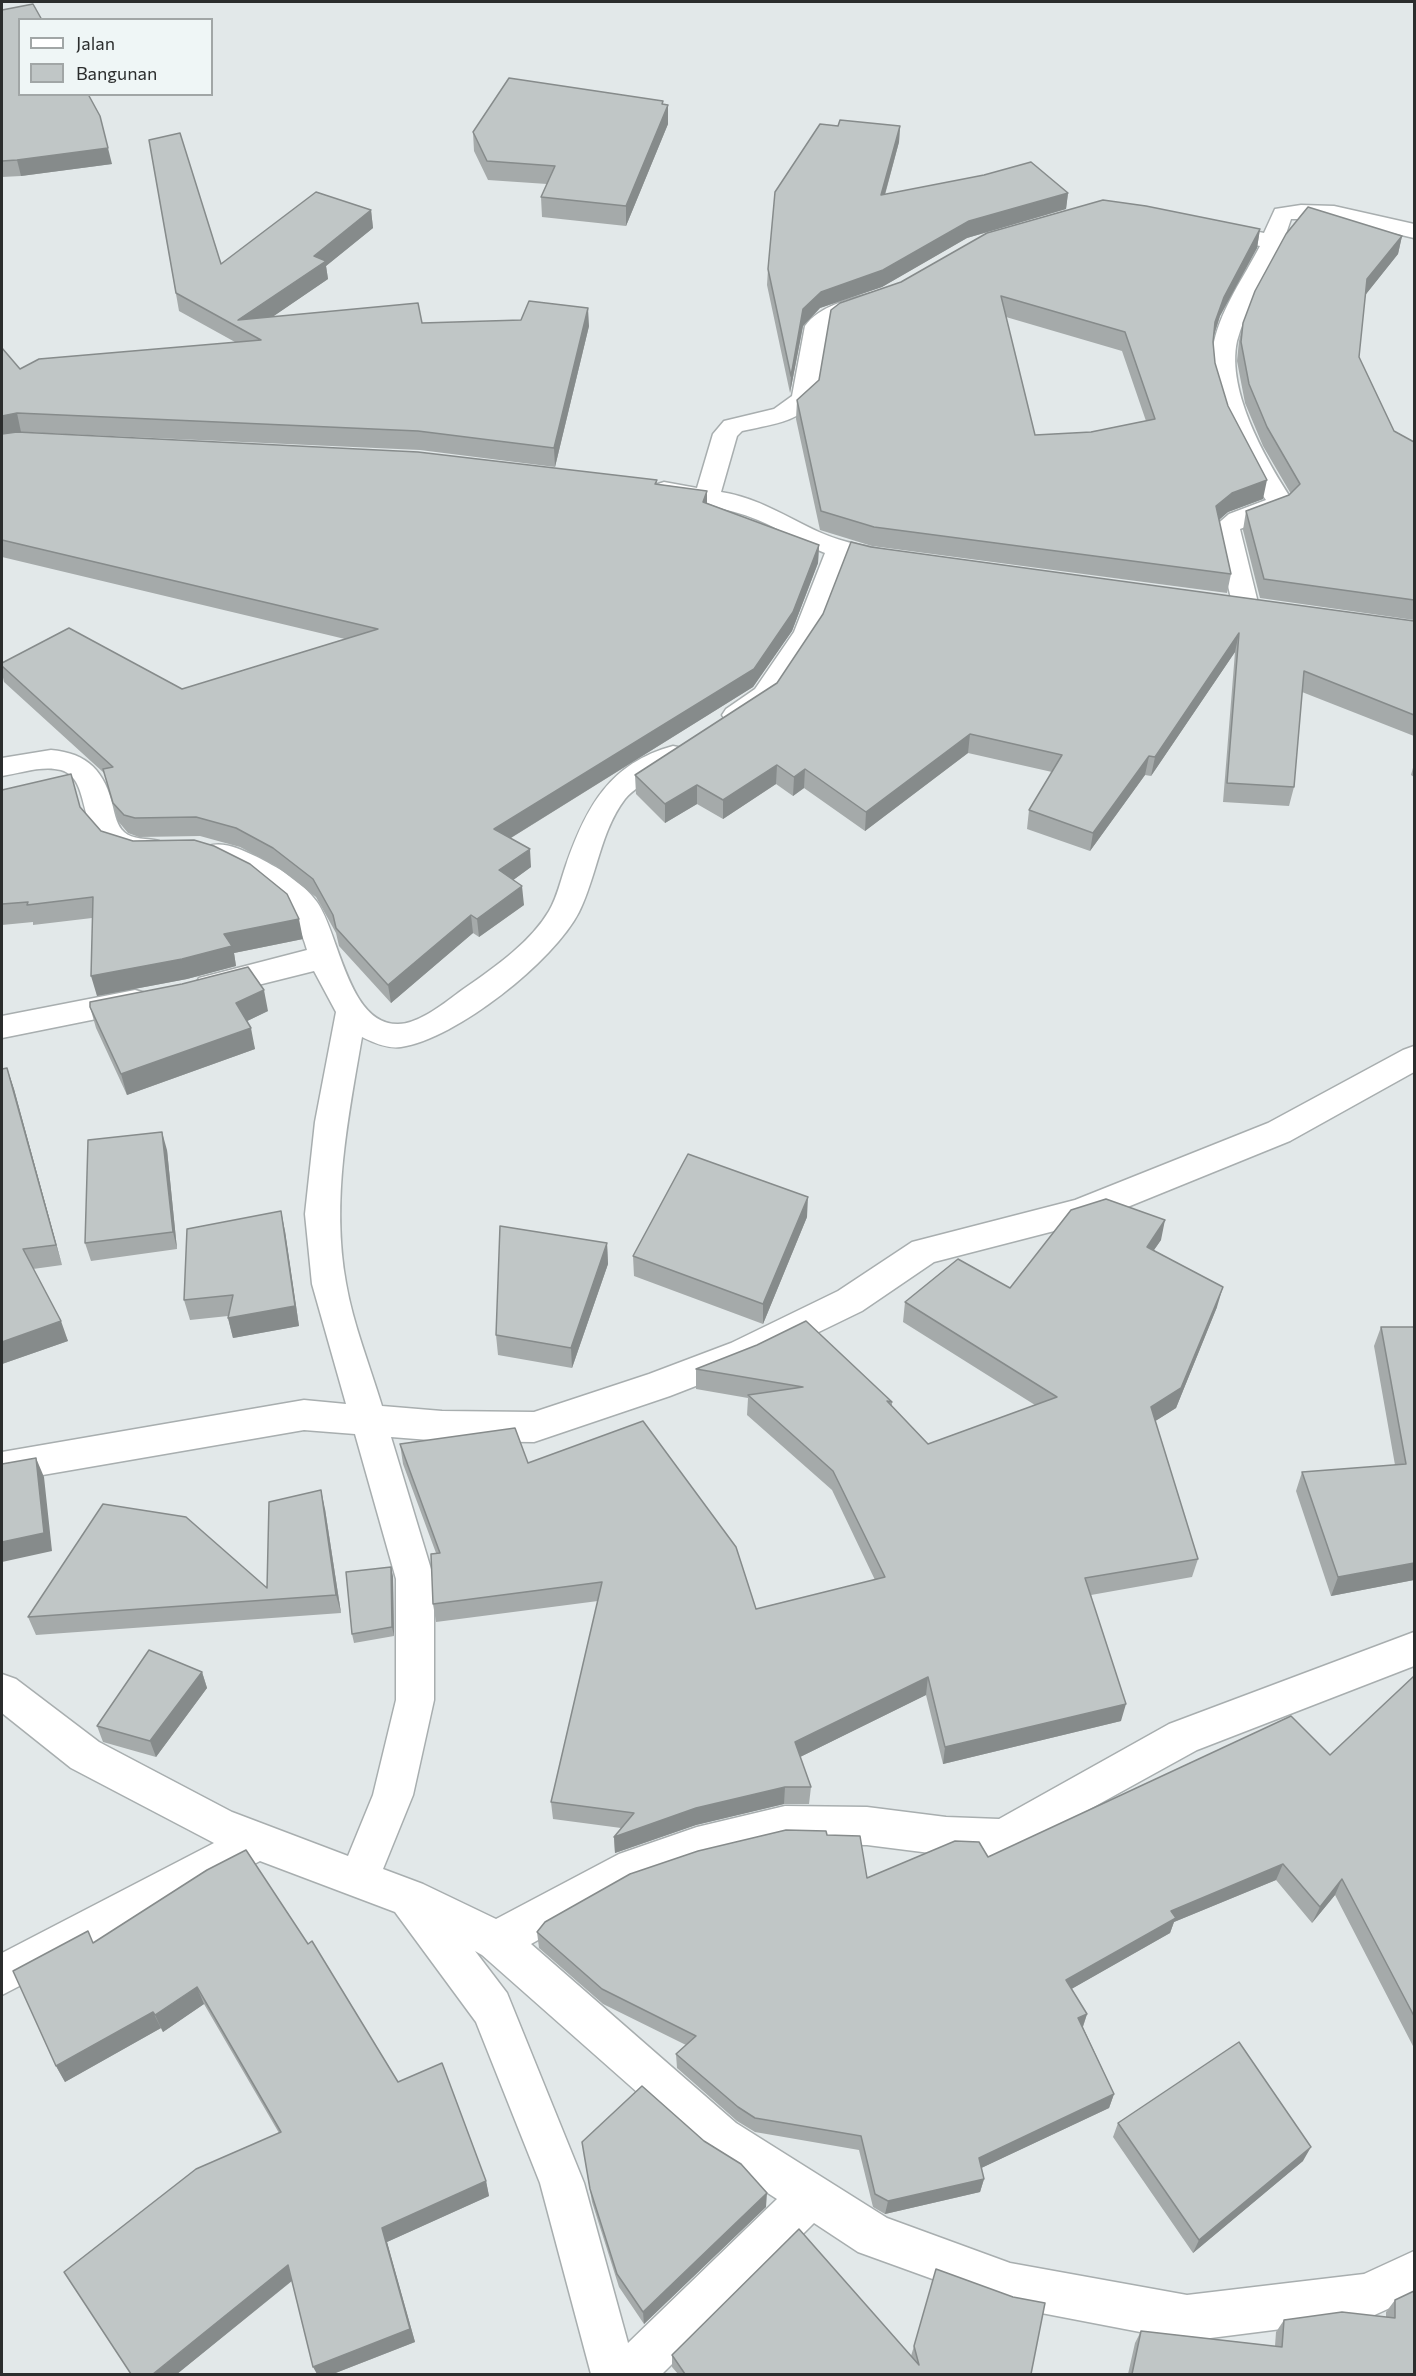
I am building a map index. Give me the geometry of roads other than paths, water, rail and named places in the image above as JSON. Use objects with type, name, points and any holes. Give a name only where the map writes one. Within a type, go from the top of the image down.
[{"type":"street","points":[[1216,603],[1257,608],[1227,528],[1233,521],[1256,515],[1281,503],[1259,469],[1225,387],[1224,344],[1245,291],[1273,243],[1276,225],[1283,214],[1308,209],[1327,210],[1414,231]]},
{"type":"street","points":[[1191,225],[1273,243]]},
{"type":"street","points":[[706,496],[725,434],[733,426],[783,414],[804,399],[817,326],[830,315],[891,294]]},
{"type":"street","points":[[642,487],[706,496],[770,515],[810,538],[839,549],[917,564]]},
{"type":"street","points":[[2,767],[37,760],[63,761],[79,767],[89,779],[102,826],[117,842],[138,849],[183,847],[229,856],[273,881],[303,905],[319,934],[324,957],[351,1012],[370,1029],[389,1036],[406,1035],[470,1001],[524,960],[561,917],[593,830],[617,789],[765,695],[807,632],[839,549]]},
{"type":"street","points":[[2,1027],[176,994],[324,957]]},
{"type":"street","points":[[351,1012],[331,1122],[322,1214],[329,1284],[415,1579],[415,1700],[393,1795],[359,1880]]},
{"type":"street","points":[[2,1467],[304,1415],[442,1426],[534,1427],[658,1386],[744,1353],[850,1301],[924,1251],[1094,1207],[1279,1132],[1414,1058]]},
{"type":"street","points":[[497,1941],[619,1873],[697,1846],[785,1825],[867,1826],[946,1836],[1003,1838],[1183,1737],[1414,1649]]},
{"type":"street","points":[[2,1691],[85,1755],[219,1826],[409,1898],[497,1941],[721,2138],[874,2236],[1010,2285],[1187,2318],[1368,2296],[1414,2273]]},
{"type":"street","points":[[2,1975],[258,1841]]},
{"type":"street","points":[[409,1898],[492,2008],[562,2183],[614,2374]]},
{"type":"street","points":[[630,2374],[812,2195]]}]
